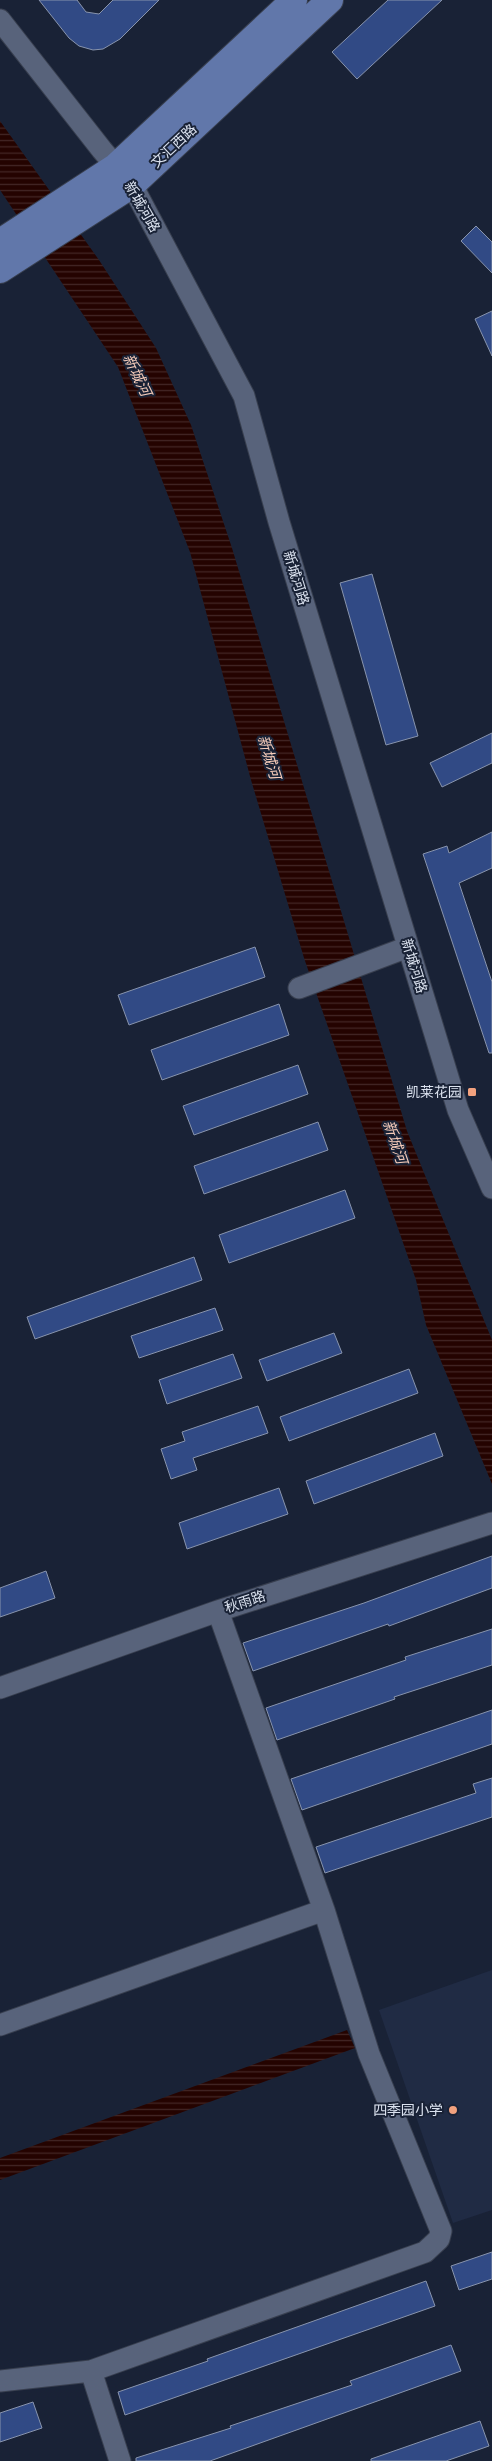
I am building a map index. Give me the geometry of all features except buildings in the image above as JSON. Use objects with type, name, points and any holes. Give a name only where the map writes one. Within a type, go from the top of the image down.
[{"type":"main road","name":"文汇西路","points":[[124,176],[294,0]]},
{"type":"main road","name":"文汇西路","points":[[0,270],[11,245],[124,176],[330,0]]},
{"type":"street","name":"新城河路","points":[[0,20],[124,176],[244,396],[279,522],[458,1110],[492,1188]]},
{"type":"street","points":[[299,988],[408,947]]},
{"type":"street","name":"秋雨路","points":[[0,1688],[218,1611],[492,1523]]},
{"type":"street","points":[[0,2381],[91,2371],[425,2252],[439,2238],[441,2231],[370,2054],[324,1910],[218,1611]]},
{"type":"street","points":[[1,2023],[324,1910]]},
{"type":"street","points":[[91,2371],[120,2461]]},
{"type":"shaded area","name":"四季园小学","points":[[492,1970],[492,2210],[453,2223],[379,2010]]},
{"type":"water","name":"新城河","points":[[0,121],[99,260],[156,348],[191,425],[232,548],[407,1131],[492,1340],[492,1484],[426,1325],[416,1280],[304,958],[251,780],[190,552],[118,367],[0,190]]},
{"type":"water","points":[[347,2030],[355,2048],[0,2180],[0,2158]]},
{"type":"place","name":"凯莱花园","points":[[472,1092]]},
{"type":"place","name":"四季园小学","points":[[453,2110]]}]
